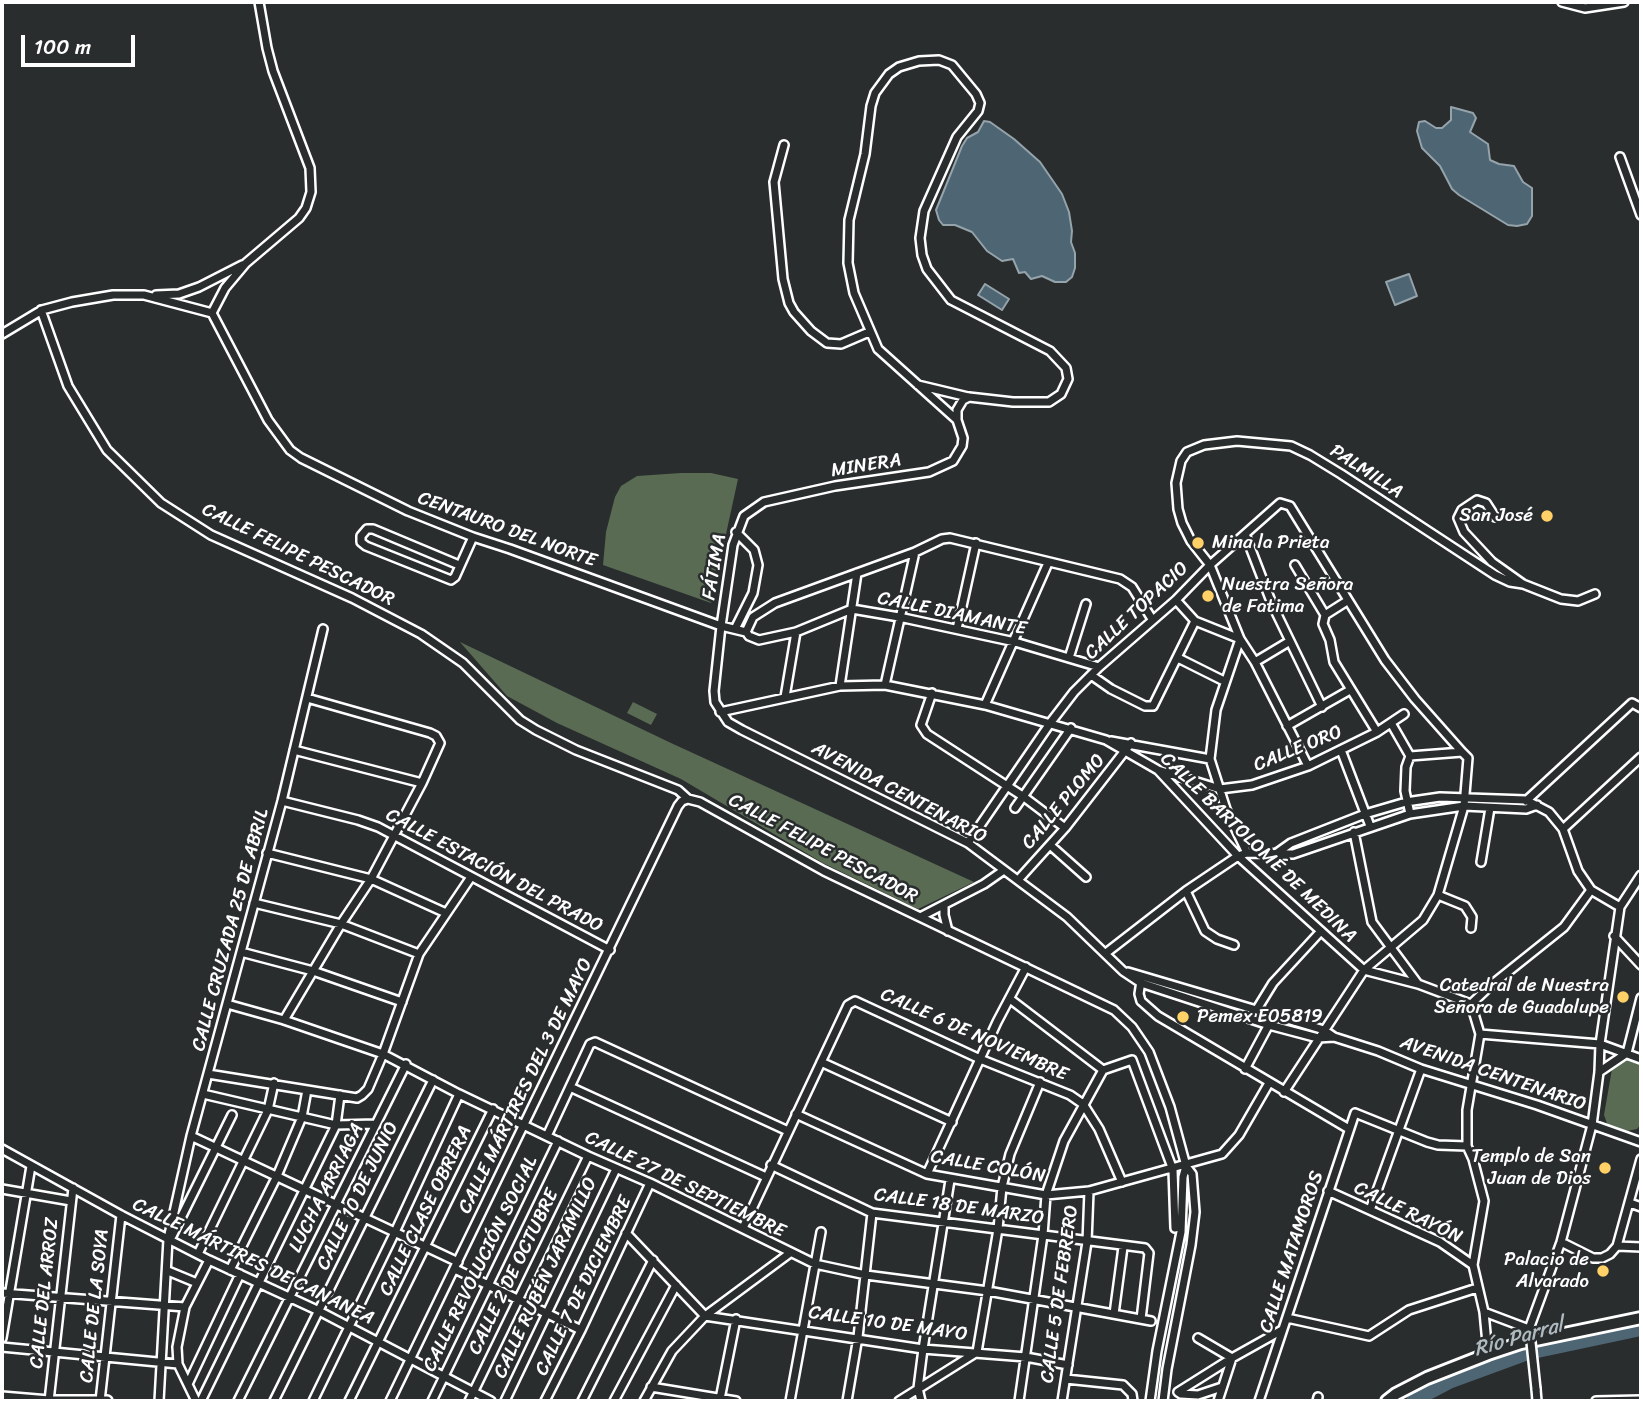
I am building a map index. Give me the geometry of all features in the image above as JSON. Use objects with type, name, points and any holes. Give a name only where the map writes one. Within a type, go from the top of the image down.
[{"type":"main road","points":[[1387,1401],[1427,1378],[1521,1343],[1641,1318]]},
{"type":"street","points":[[144,295],[212,313],[225,288],[246,263],[299,218],[306,208],[311,192],[310,168],[289,119],[270,60],[259,2]]},
{"type":"street","points":[[1562,2],[1585,8],[1624,2]]},
{"type":"street","points":[[918,385],[969,397],[1013,402],[1049,402],[1061,394],[1068,379],[1063,363],[1050,351],[951,300],[927,269],[920,238],[925,211],[957,137],[978,111],[980,103],[956,69],[939,60],[919,61],[899,67],[889,74],[875,93],[865,154],[852,201],[848,239],[851,280],[869,332],[885,357],[957,421]]},
{"type":"street","points":[[784,145],[774,182],[783,279],[789,303],[811,331],[827,343],[841,344],[869,332]]},
{"type":"street","points":[[1620,157],[1641,215]]},
{"type":"street","points":[[2,334],[41,310],[93,298],[179,294],[246,263]]},
{"type":"street","name":"CALLE FELIPE PESCADOR","points":[[41,310],[68,386],[107,450],[161,503],[211,535],[404,624],[463,663],[520,720],[536,730],[576,750],[678,790],[688,799],[700,802],[824,871],[920,918],[1004,870]]},
{"type":"street","name":"CENTAURO DEL NORTE","points":[[212,313],[262,410],[290,450],[301,458],[408,510],[473,537],[720,626]]},
{"type":"street","points":[[957,421],[959,406],[969,397]]},
{"type":"street","name":"MINERA","points":[[744,516],[764,502],[835,486],[929,472],[953,461],[962,446],[963,438],[957,421]]},
{"type":"street","name":"PALMILLA","points":[[1210,565],[1191,541],[1178,509],[1176,483],[1181,461],[1187,452],[1203,445],[1237,441],[1291,446],[1310,455],[1494,575],[1510,582],[1570,601],[1578,601],[1595,594]]},
{"type":"street","points":[[1495,517],[1486,503],[1477,500],[1462,510],[1458,517],[1464,532],[1476,547],[1523,584]]},
{"type":"street","name":"CALLE TOPACIO","points":[[968,843],[1074,692],[1277,505],[1284,503],[1290,506],[1347,601]]},
{"type":"street","name":"FÁTIMA","points":[[720,626],[736,532],[744,516]]},
{"type":"street","points":[[460,565],[373,529],[367,528],[361,536],[361,542],[366,546],[452,580],[455,577],[473,537]]},
{"type":"street","points":[[735,629],[752,593],[758,565],[754,550],[736,532]]},
{"type":"street","points":[[1245,534],[1272,604],[1322,707]]},
{"type":"street","points":[[746,632],[753,617],[766,607],[915,552],[942,539],[957,538],[1120,579],[1132,587],[1152,619]]},
{"type":"street","points":[[957,629],[976,543]]},
{"type":"street","points":[[885,685],[915,552]]},
{"type":"street","points":[[985,705],[1048,563]]},
{"type":"street","points":[[1210,565],[1240,639],[1255,662],[1308,766]]},
{"type":"street","points":[[1295,565],[1324,619],[1334,662],[1377,732]]},
{"type":"street","points":[[841,686],[857,573]]},
{"type":"street","points":[[1176,600],[1195,621],[1240,639]]},
{"type":"street","points":[[1284,1092],[1364,970],[1423,920],[1438,895],[1464,806],[1469,762],[1401,681],[1347,601],[1324,619]]},
{"type":"street","points":[[1069,658],[1086,604]]},
{"type":"street","name":"CALLE DIAMANTE","points":[[720,626],[746,632],[759,640],[796,632],[852,609],[1015,642],[1099,667]]},
{"type":"street","points":[[1091,675],[1111,689],[1145,706],[1155,704],[1195,621]]},
{"type":"street","points":[[720,626],[714,691],[720,712]]},
{"type":"street","name":"CALLE CRUZADA 25 DE ABRIL","points":[[169,1239],[191,1136],[282,802],[323,629]]},
{"type":"street","points":[[785,697],[796,632]]},
{"type":"street","points":[[1240,639],[1216,710],[1210,759],[1230,819],[1247,853]]},
{"type":"street","points":[[1255,662],[1290,641]]},
{"type":"street","points":[[1178,658],[1224,681]]},
{"type":"street","name":"CALLE BARTOLOMÉ DE MEDINA","points":[[720,712],[841,686],[885,685],[985,705],[1106,740],[1158,769],[1238,856],[1364,970]]},
{"type":"street","points":[[1287,726],[1350,690]]},
{"type":"street","points":[[932,693],[922,719],[922,729],[1024,797],[1065,828]]},
{"type":"street","points":[[284,1020],[396,835],[440,743],[436,736],[430,733],[307,698]]},
{"type":"street","points":[[1526,809],[1526,800],[1632,703],[1641,708]]},
{"type":"street","name":"AVENIDA CENTENARIO","points":[[720,712],[728,722],[742,730],[968,843],[1067,917],[1123,971],[1155,988],[1269,1025],[1318,1038],[1334,1037]]},
{"type":"street","name":"CALLE ORO","points":[[1158,769],[1220,789],[1272,780],[1308,766],[1377,732],[1404,714]]},
{"type":"street","points":[[1391,723],[1410,756]]},
{"type":"street","points":[[1016,808],[1071,728]]},
{"type":"street","points":[[1106,740],[1210,759]]},
{"type":"street","name":"CALLE PLOMO","points":[[1019,879],[1065,828],[1132,743]]},
{"type":"street","points":[[294,750],[422,783]]},
{"type":"street","points":[[1341,750],[1370,826]]},
{"type":"street","points":[[1410,756],[1463,752]]},
{"type":"street","points":[[1410,756],[1406,766],[1406,802],[1410,814]]},
{"type":"street","points":[[1563,829],[1641,757]]},
{"type":"street","points":[[1277,853],[1291,843],[1365,814],[1406,802],[1465,797],[1526,800],[1549,812],[1563,829],[1578,871],[1591,890],[1620,907]]},
{"type":"street","name":"CALLE MÁRTIRES DEL 3 DE MAYO","points":[[390,1401],[678,806],[688,799]]},
{"type":"street","name":"CALLE ESTACIÓN DEL PRADO","points":[[282,802],[358,820],[396,835],[610,950]]},
{"type":"street","points":[[1106,953],[1186,891],[1238,856],[1247,853],[1293,854],[1410,814],[1464,806],[1526,809],[1537,805]]},
{"type":"street","points":[[1481,863],[1490,808]]},
{"type":"street","points":[[1325,830],[1329,841]]},
{"type":"street","points":[[1354,832],[1372,922],[1418,985]]},
{"type":"street","points":[[1050,845],[1086,877]]},
{"type":"street","points":[[267,853],[371,879],[446,913]]},
{"type":"street","points":[[1537,1401],[1529,1331],[1561,1242],[1592,1125],[1600,1044],[1620,907],[1641,875]]},
{"type":"street","points":[[208,1073],[357,1098],[368,1088],[383,1054],[419,954],[471,877]]},
{"type":"street","points":[[1471,1004],[1564,927],[1591,890]]},
{"type":"street","points":[[1186,891],[1205,931],[1234,945]]},
{"type":"street","points":[[1438,895],[1465,906],[1472,918],[1471,928]]},
{"type":"street","points":[[254,903],[341,924],[419,954]]},
{"type":"street","points":[[944,905],[948,931]]},
{"type":"street","points":[[920,918],[1114,1010],[1132,1027],[1149,1052],[1170,1107],[1186,1166],[1192,1174],[1195,1212],[1163,1401]]},
{"type":"street","points":[[1257,1009],[1273,983],[1321,931]]},
{"type":"street","points":[[1614,936],[1641,965]]},
{"type":"street","points":[[241,952],[313,971],[402,1002]]},
{"type":"street","points":[[927,1174],[997,1022],[1026,967]]},
{"type":"street","points":[[1364,970],[1471,1004]]},
{"type":"street","points":[[1142,979],[1140,998],[1150,1011],[1349,1129]]},
{"type":"street","name":"AVENIDA CENTENARIO","points":[[1142,979],[1158,979],[1324,1030],[1334,1037],[1421,1069],[1641,1142]]},
{"type":"street","points":[[1155,988],[1158,979]]},
{"type":"street","points":[[1209,1005],[1212,996]]},
{"type":"street","points":[[1599,1072],[1627,1053],[1641,998]]},
{"type":"street","points":[[1010,999],[1103,1070]]},
{"type":"street","name":"CALLE 6 DE NOVIEMBRE","points":[[821,1062],[850,1002],[860,1003],[980,1059],[1070,1095],[1083,1104]]},
{"type":"street","name":"CALLE 27 DE SEPTIEMBRE","points":[[227,1004],[284,1020],[383,1054],[459,1094],[650,1183],[815,1265],[1151,1321]]},
{"type":"street","points":[[1471,1004],[1480,1034],[1467,1110],[1467,1146],[1484,1201],[1473,1265],[1484,1312],[1488,1354]]},
{"type":"street","points":[[1245,1069],[1274,1015]]},
{"type":"street","points":[[1480,1034],[1600,1044],[1641,1059]]},
{"type":"street","points":[[547,1136],[590,1044],[595,1042],[788,1131]]},
{"type":"street","points":[[1019,1401],[1044,1235],[1046,1195],[1060,1149],[1103,1070],[1132,1060],[1173,1170],[1175,1228]]},
{"type":"street","points":[[743,1228],[821,1062],[952,1122]]},
{"type":"street","name":"LUCHA ARRIAGA","points":[[238,1401],[406,1065]]},
{"type":"street","points":[[1370,1210],[1421,1069]]},
{"type":"street","name":"CALLE 10 DE JUNIO","points":[[274,1401],[433,1080]]},
{"type":"street","points":[[899,1401],[978,1352],[998,1230],[1002,1187],[1010,1154],[1040,1082]]},
{"type":"street","points":[[198,1254],[268,1110],[274,1083]]},
{"type":"street","name":"CALLE COLÓN","points":[[796,1114],[927,1174],[1046,1195],[1090,1192],[1213,1158],[1230,1147],[1269,1083]]},
{"type":"street","points":[[570,1087],[766,1177]]},
{"type":"street","points":[[230,1270],[302,1117],[307,1090]]},
{"type":"street","points":[[203,1094],[336,1125],[376,1124]]},
{"type":"street","points":[[313,1401],[459,1094]]},
{"type":"street","points":[[201,1401],[336,1125],[340,1095]]},
{"type":"street","points":[[1083,1104],[1099,1129],[1122,1182]]},
{"type":"street","name":"CALLE CLASE OBRERA","points":[[349,1401],[493,1109]]},
{"type":"street","name":"CALLE MATAMOROS","points":[[1259,1401],[1354,1114],[1397,1131]]},
{"type":"street","points":[[159,1401],[169,1239],[232,1115]]},
{"type":"street","points":[[1397,1131],[1438,1145],[1467,1146]]},
{"type":"street","points":[[191,1136],[426,1248],[488,1286],[582,1331]]},
{"type":"street","name":"CALLE REVOLUCIÓN SOCIAL","points":[[432,1401],[558,1141]]},
{"type":"street","name":"CALLE MÁRTIRES DE CANANEA","points":[[2,1151],[209,1260],[319,1311],[491,1401]]},
{"type":"street","name":"CALLE 2 DE OCTUBRE","points":[[469,1401],[588,1156]]},
{"type":"street","points":[[1561,1242],[1598,1259],[1606,1256],[1617,1245],[1641,1159]]},
{"type":"street","name":"CALLE 18 DE MARZO","points":[[771,1165],[872,1213],[1145,1248],[1149,1253],[1141,1319]]},
{"type":"street","points":[[2,1338],[5,1294],[31,1166]]},
{"type":"street","points":[[1150,1401],[1157,1350],[1181,1232],[1183,1177],[1186,1166]]},
{"type":"street","name":"CALLE RUBÉN JARAMILLO","points":[[505,1401],[616,1168]]},
{"type":"street","points":[[921,1401],[918,1388],[923,1349],[950,1180]]},
{"type":"street","name":"CALLE 7 DE DICIEMBRE","points":[[545,1401],[582,1331],[650,1183]]},
{"type":"street","name":"CALLE DEL ARROZ","points":[[49,1401],[73,1188]]},
{"type":"street","points":[[2,1189],[71,1201]]},
{"type":"street","name":"CALLE RAYÓN","points":[[1328,1191],[1440,1242],[1473,1265]]},
{"type":"street","name":"CALLE 5 DE FEBRERO","points":[[1062,1401],[1087,1241],[1090,1192]]},
{"type":"street","points":[[1630,1203],[1641,1207]]},
{"type":"street","points":[[847,1401],[858,1337],[872,1213]]},
{"type":"street","name":"CALLE DE LA SOYA","points":[[100,1401],[121,1215]]},
{"type":"street","points":[[790,1401],[821,1232]]},
{"type":"street","points":[[626,1233],[705,1316]]},
{"type":"street","points":[[1617,1245],[1641,1247]]},
{"type":"street","points":[[1114,1314],[1123,1247]]},
{"type":"street","points":[[644,1401],[672,1351],[705,1316],[790,1253]]},
{"type":"street","points":[[196,1401],[178,1364],[178,1332],[185,1307],[209,1260]]},
{"type":"street","points":[[582,1401],[653,1261]]},
{"type":"street","points":[[168,1270],[197,1283]]},
{"type":"street","points":[[188,1384],[240,1274]]},
{"type":"street","points":[[614,1401],[676,1285]]},
{"type":"street","points":[[1287,1318],[1366,1336],[1373,1335],[1409,1310],[1477,1288]]},
{"type":"street","points":[[5,1294],[185,1307]]},
{"type":"street","points":[[1484,1312],[1529,1331]]},
{"type":"street","name":"CALLE 10 DE MAYO","points":[[705,1316],[858,1337],[923,1349],[1026,1357],[1068,1365]]},
{"type":"street","points":[[720,1399],[736,1319]]},
{"type":"street","points":[[1223,1387],[1198,1395],[1179,1393],[1180,1388],[1283,1330]]},
{"type":"street","points":[[1198,1338],[1232,1358]]},
{"type":"street","points":[[2,1347],[178,1364]]},
{"type":"street","points":[[1219,1401],[1232,1358]]},
{"type":"street","points":[[1066,1378],[1123,1385],[1132,1394],[1133,1401]]},
{"type":"street","points":[[651,1387],[692,1398],[736,1401]]},
{"type":"street","points":[[2,1397],[49,1401],[107,1401]]},
{"type":"street","points":[[1596,1401],[1641,1400]]},
{"type":"green space","points":[[711,473],[738,479],[711,603],[603,565],[606,532],[615,497],[621,486],[637,476]]},
{"type":"green space","points":[[460,642],[671,743],[974,882],[918,909],[823,863],[681,779],[557,723],[507,696]]},
{"type":"green space","points":[[633,702],[657,714],[651,725],[627,713]]},
{"type":"green space","points":[[1619,1061],[1641,1061],[1641,1124],[1637,1129],[1627,1131],[1608,1126],[1604,1115],[1612,1069]]},
{"type":"water","points":[[1451,107],[1473,113],[1476,118],[1470,132],[1488,144],[1490,160],[1514,166],[1523,182],[1532,188],[1532,216],[1527,224],[1508,225],[1459,195],[1452,189],[1440,166],[1422,148],[1417,131],[1419,122],[1425,121],[1436,128],[1442,128],[1451,120]]},
{"type":"water","points":[[984,121],[990,122],[1014,139],[1040,162],[1062,194],[1069,212],[1071,242],[1075,253],[1075,268],[1072,277],[1066,282],[1055,282],[1042,276],[1031,279],[1025,272],[1019,273],[1013,259],[1002,261],[987,251],[972,232],[955,225],[943,225],[939,220],[936,210],[962,146],[967,138],[978,132]]},
{"type":"water","points":[[1409,274],[1417,296],[1395,305],[1386,282]]},
{"type":"water","points":[[985,284],[1009,299],[1002,310],[978,295]]},
{"type":"waterway","name":"Río Parral","points":[[1413,1401],[1449,1382],[1528,1353],[1641,1329]]},
{"type":"place","name":"San José","points":[[1547,516]]},
{"type":"place","name":"Mina la Prieta","points":[[1198,543]]},
{"type":"place","name":"Nuestra Señora de Fatima","points":[[1208,596]]},
{"type":"place","name":"Catedral de Nuestra Señora de Guadalupe","points":[[1623,997]]},
{"type":"place","name":"Pemex E05819","points":[[1183,1017]]},
{"type":"place","name":"Templo de San Juan de Dios","points":[[1605,1168]]},
{"type":"place","name":"Palacio de Alvarado","points":[[1603,1271]]}]
